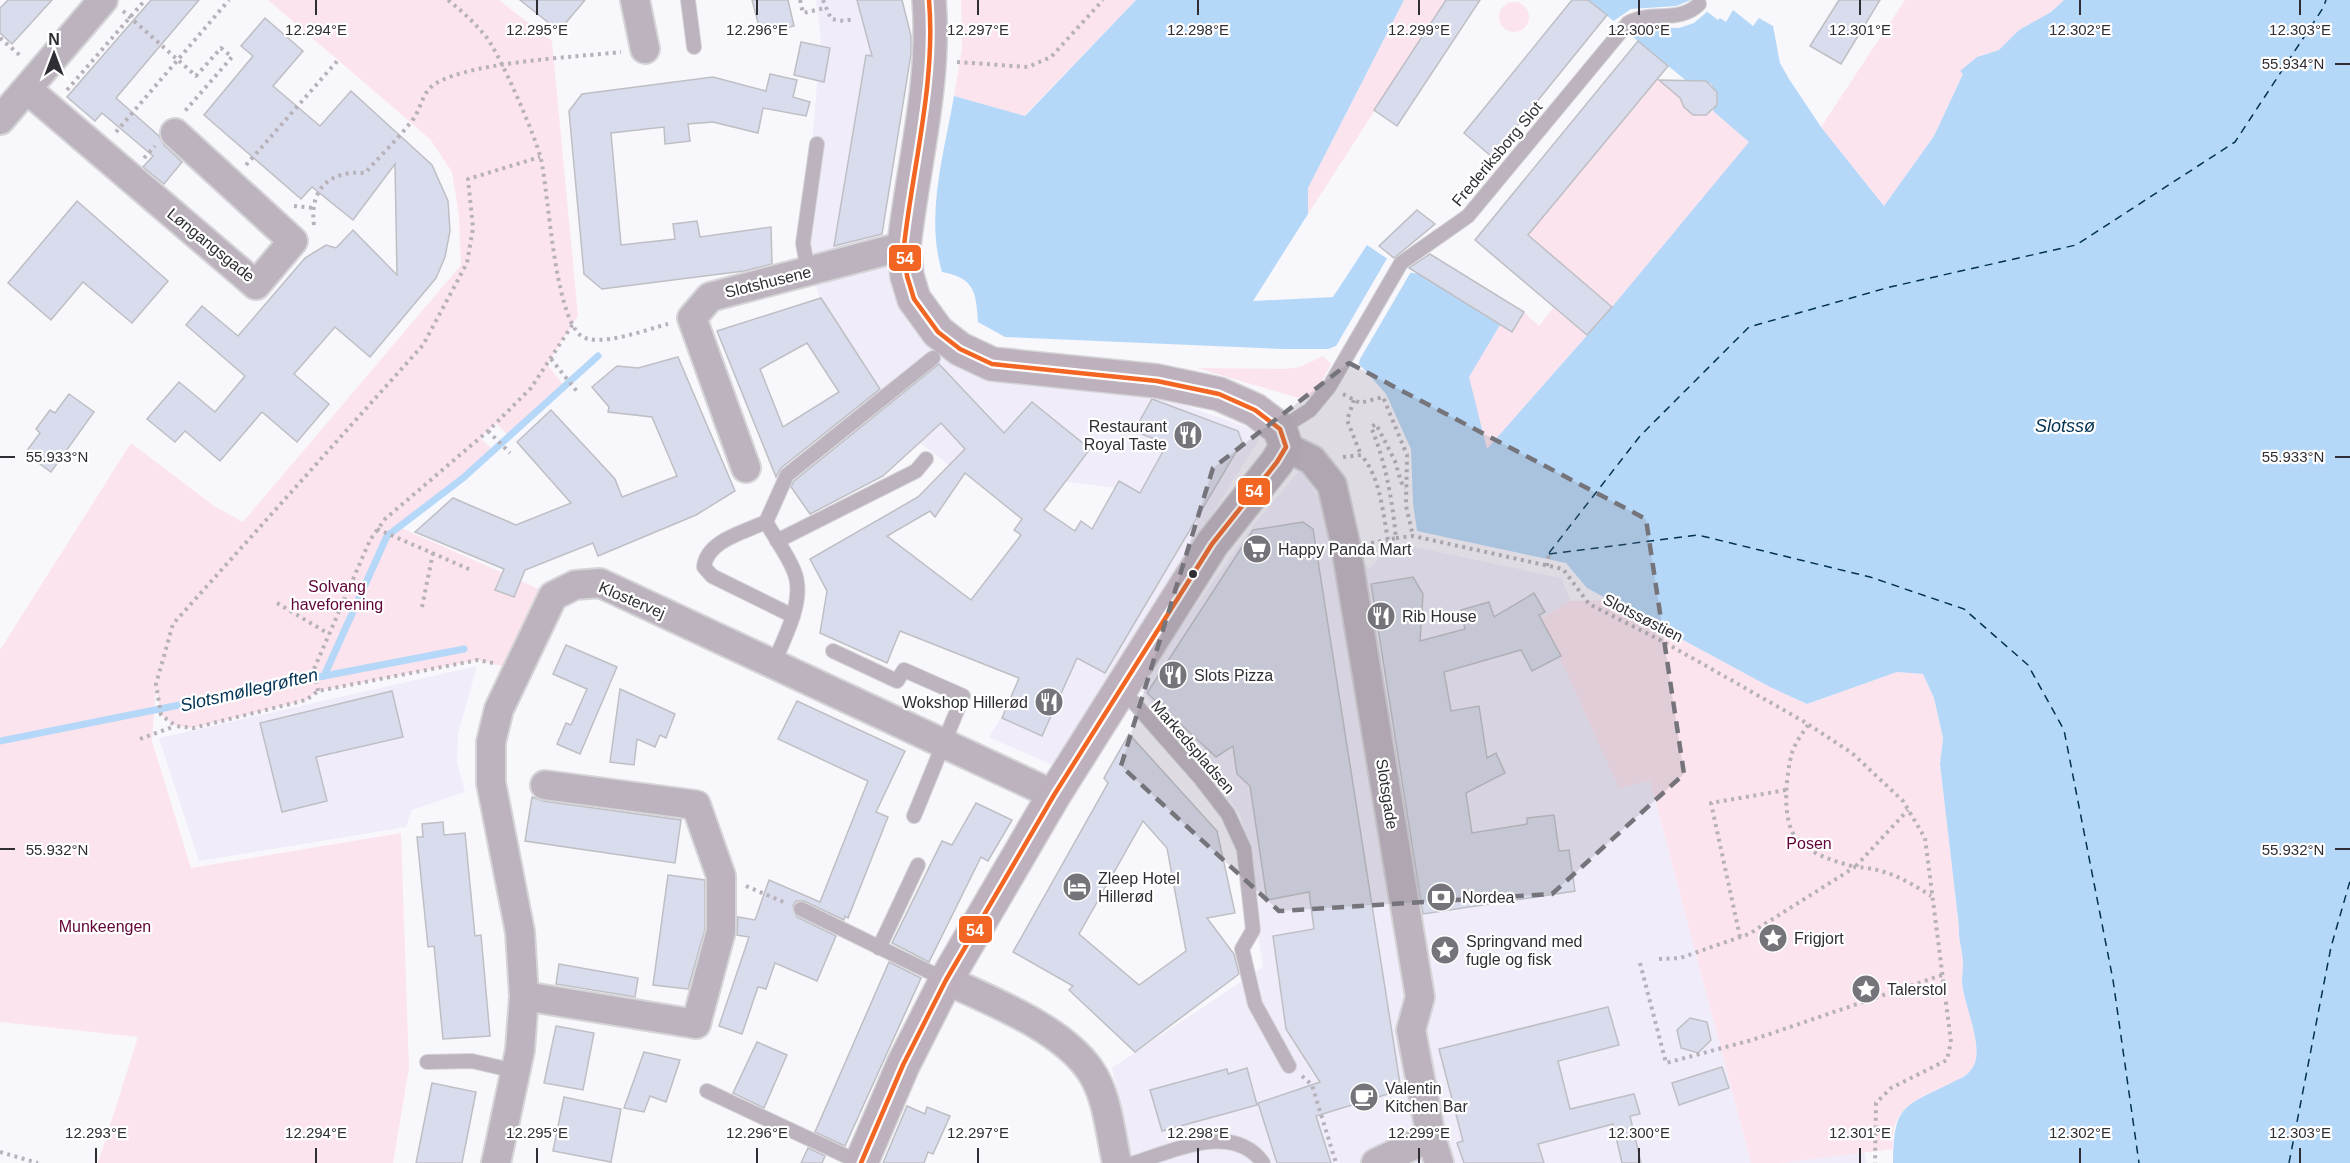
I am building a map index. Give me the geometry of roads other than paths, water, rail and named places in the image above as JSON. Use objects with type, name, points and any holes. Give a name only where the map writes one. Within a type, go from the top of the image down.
[{"type":"street","points":[[635,0],[645,49]]},
{"type":"street","name":"Slotsgade","points":[[929,0],[931,25],[928,60],[904,246],[914,299],[938,332],[960,349],[992,364],[1156,381],[1219,394],[1255,410],[1332,485],[1346,547],[1420,997],[1411,1030],[1435,1150]]},
{"type":"street","points":[[0,120],[110,3]]},
{"type":"street","name":"Løngangsgade","points":[[28,90],[256,285],[294,241],[169,132]]},
{"type":"street","name":"Slotshusene","points":[[746,468],[692,318],[710,297],[904,246]]},
{"type":"street","points":[[861,1163],[903,1065],[946,980],[1054,795],[1212,544],[1293,445]]},
{"type":"street","name":"Klostervej","points":[[496,1163],[515,1071],[524,996],[520,932],[491,783],[491,742],[499,710],[553,596],[575,585],[600,583],[1054,795]]},
{"type":"street","points":[[524,996],[696,1024],[721,931],[721,876],[696,804],[545,785]]},
{"type":"street","points":[[946,980],[1050,1031],[1090,1070],[1105,1104],[1117,1163]]},
{"type":"street","points":[[1376,1163],[1435,1150]]},
{"type":"lane","points":[[688,0],[694,47]]},
{"type":"lane","name":"Frederiksborg Slot","points":[[1293,445],[1310,410],[1329,387],[1343,358],[1401,263],[1468,216],[1621,30],[1635,19],[1679,15],[1699,4]]},
{"type":"lane","points":[[808,272],[803,243],[817,144]]},
{"type":"lane","points":[[793,616],[712,576],[704,567],[705,557],[714,546],[766,522],[787,475],[933,358]]},
{"type":"lane","points":[[777,541],[916,471],[926,459]]},
{"type":"lane","points":[[766,522],[795,572],[797,588],[793,616],[773,665]]},
{"type":"lane","points":[[833,651],[897,681],[904,670],[963,696],[914,816]]},
{"type":"lane","name":"Markedspladsen","points":[[1121,688],[1201,779],[1228,814],[1240,840],[1244,849],[1253,930],[1242,949],[1255,1004],[1289,1066]]},
{"type":"lane","points":[[879,948],[918,865]]},
{"type":"lane","points":[[801,909],[946,980]]},
{"type":"lane","points":[[427,1062],[472,1061],[515,1071]]},
{"type":"lane","points":[[708,1091],[861,1163]]},
{"type":"lane","points":[[1134,1163],[1204,1142],[1236,1141],[1257,1154],[1263,1163]]},
{"type":"water","name":"Slotssø","points":[[1136,0],[1404,0],[1308,188],[1308,214],[1253,301],[1333,297],[1367,245],[1407,272],[1419,274],[1500,325],[1469,377],[1487,449],[1612,307],[1749,142],[1713,111],[1718,96],[1711,84],[1701,80],[1689,83],[1588,0],[1692,0],[1718,20],[1720,18],[1726,22],[1733,10],[1753,26],[1759,18],[1773,26],[1780,63],[1789,79],[1821,127],[1884,206],[1934,136],[1963,74],[1960,71],[1977,57],[1999,50],[2019,30],[2051,12],[2064,0],[2350,0],[2350,1163],[1893,1163],[1896,1129],[1904,1110],[1921,1097],[1966,1075],[1976,1059],[1975,1037],[1962,982],[1963,959],[1940,764],[1943,738],[1934,698],[1923,674],[1897,672],[1807,704],[1770,687],[1587,588],[1566,563],[1417,531],[1413,503],[1411,449],[1386,394],[1360,365],[1332,349],[1005,337],[978,322],[972,288],[961,278],[942,272],[937,250],[935,229],[938,184],[954,96],[1025,116]]},
{"type":"waterway","name":"Slotsmøllegrøften","points":[[0,741],[324,676],[387,536],[463,478],[598,356]]},
{"type":"waterway","points":[[324,676],[464,649]]},
{"type":"place","name":"Restaurant Royal Taste","points":[[1188,435]]},
{"type":"place","name":"Happy Panda Mart","points":[[1257,549]]},
{"type":"place","name":"Rib House","points":[[1381,616]]},
{"type":"place","name":"Slots Pizza","points":[[1173,675]]},
{"type":"place","name":"Wokshop Hillerød","points":[[1049,702]]},
{"type":"place","name":"Zleep Hotel Hillerød","points":[[1077,887]]},
{"type":"place","name":"Nordea","points":[[1441,897]]},
{"type":"place","name":"Frigjort","points":[[1773,938]]},
{"type":"place","name":"Springvand med fugle og fisk","points":[[1445,950]]},
{"type":"place","name":"Talerstol","points":[[1866,989]]},
{"type":"place","name":"Valentin Kitchen Bar","points":[[1364,1097]]},
{"type":"park label","name":"Solvang haveforening","points":[[337,595]]},
{"type":"park label","name":"Posen","points":[[1809,843]]},
{"type":"park label","name":"Munkeengen","points":[[105,926]]}]
